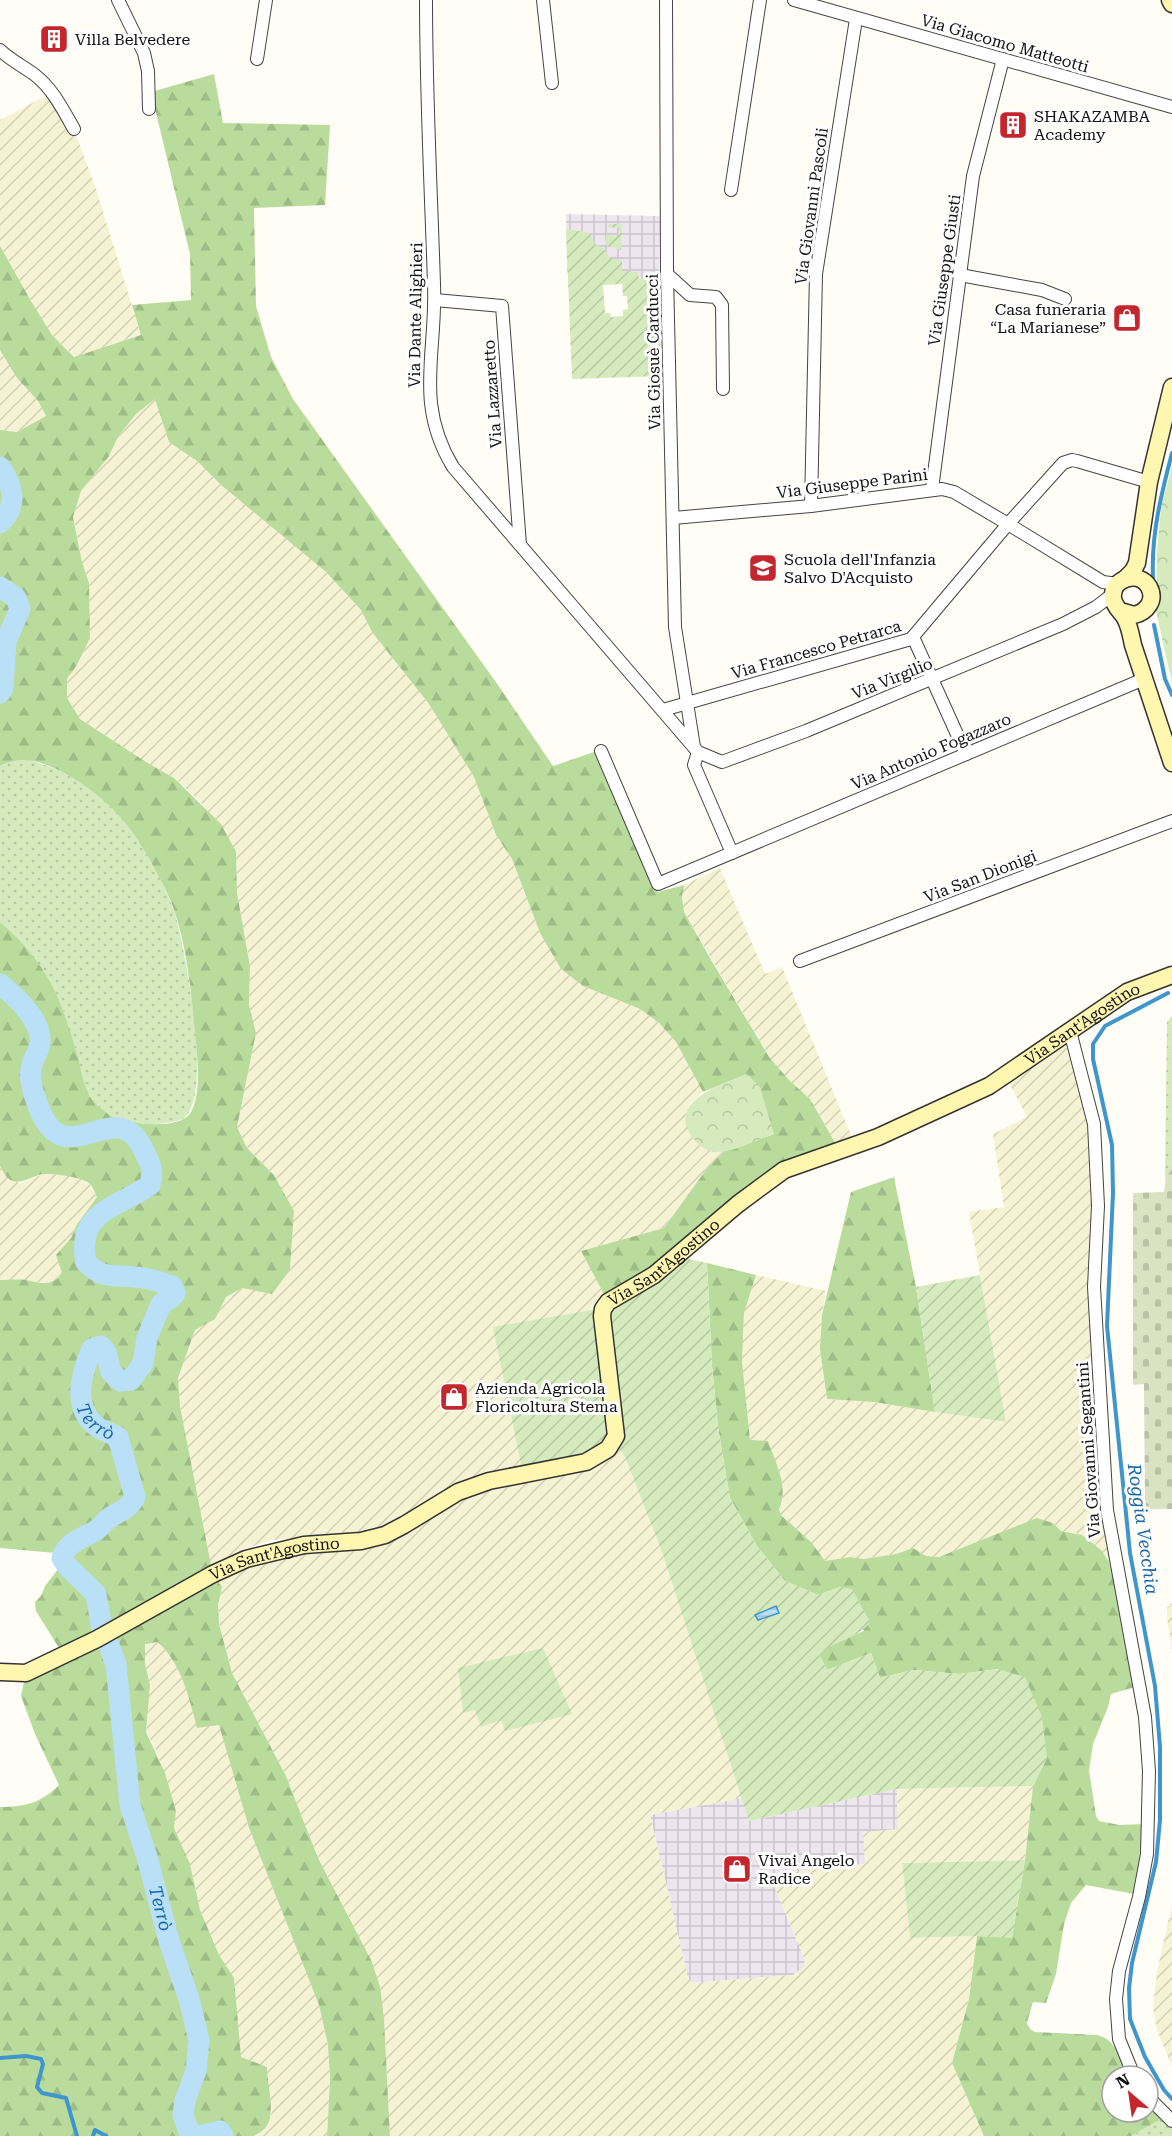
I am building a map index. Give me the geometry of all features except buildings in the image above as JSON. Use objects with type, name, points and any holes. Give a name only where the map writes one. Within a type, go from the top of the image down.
[{"type":"street","points":[[118,0],[144,53],[149,109]]},
{"type":"street","points":[[257,59],[266,0]]},
{"type":"street","name":"Via Dante Alighieri","points":[[426,0],[435,300],[429,366],[431,405],[436,433],[453,467],[696,750]]},
{"type":"street","points":[[543,0],[552,83]]},
{"type":"street","name":"Via Giosuè Carducci","points":[[666,0],[667,274],[675,627],[686,703],[696,750]]},
{"type":"street","points":[[732,190],[760,0]]},
{"type":"street","name":"Via Giacomo Matteotti","points":[[794,0],[1172,107]]},
{"type":"street","points":[[1170,0],[1172,4]]},
{"type":"street","name":"Via Giovanni Pascoli","points":[[810,506],[816,274],[856,19]]},
{"type":"street","points":[[0,50],[37,76],[53,92],[74,129]]},
{"type":"street","name":"Via Giuseppe Giusti","points":[[932,489],[973,176],[1003,59]]},
{"type":"street","points":[[667,274],[690,295],[716,297],[722,305],[723,389]]},
{"type":"street","points":[[960,275],[1042,290],[1065,299]]},
{"type":"street","name":"Via Lazzaretto","points":[[435,300],[502,306],[520,545]]},
{"type":"street","points":[[1172,387],[1149,482],[1137,563],[1119,595],[1132,645],[1172,763]]},
{"type":"street","name":"Via Francesco Petrarca","points":[[663,710],[906,642],[913,638],[1058,466],[1067,461],[1077,461],[1149,482]]},
{"type":"street","name":"Via Giuseppe Parini","points":[[673,518],[810,506],[942,489],[954,492],[1008,524],[1103,582],[1119,595]]},
{"type":"street","points":[[1137,563],[1144,582]]},
{"type":"street","points":[[1119,595],[1135,577],[1150,588],[1151,602],[1141,614],[1137,625],[1137,639],[1172,740]]},
{"type":"street","points":[[1119,595],[1130,615],[1141,614]]},
{"type":"street","name":"Via Virgilio","points":[[696,750],[722,762],[933,680],[1119,595]]},
{"type":"street","points":[[913,638],[966,754]]},
{"type":"street","name":"Via Antonio Fogazzaro","points":[[601,751],[658,884],[1144,679]]},
{"type":"street","points":[[696,750],[694,765],[732,853]]},
{"type":"street","name":"Via San Dionigi","points":[[800,961],[1172,821]]},
{"type":"street","name":"Via Sant'Agostino","points":[[0,1672],[26,1672],[97,1639],[246,1558],[304,1545],[361,1541],[385,1535],[458,1492],[489,1481],[586,1462],[608,1449],[616,1436],[602,1316],[603,1309],[608,1302],[654,1275],[738,1204],[784,1170],[878,1137],[999,1080],[1127,992],[1172,975]]},
{"type":"street","name":"Via Giovanni Segantini","points":[[1070,1032],[1094,1124],[1098,1206],[1094,1287],[1107,1510],[1145,1717],[1149,1771],[1147,1854],[1139,1897],[1119,1971],[1116,2000],[1119,2038],[1128,2064]]},
{"type":"street","points":[[1160,2109],[1172,2121]]},
{"type":"shaded area","points":[[53,92],[74,129],[96,189],[141,335],[75,357],[52,335],[0,246],[0,120]]},
{"type":"shaded area","points":[[566,214],[660,216],[659,278],[639,279],[638,272],[567,273]]},
{"type":"shaded area","points":[[0,350],[17,378],[38,401],[46,416],[17,432],[0,430]]},
{"type":"shaded area","points":[[156,398],[169,442],[197,461],[221,485],[307,555],[361,610],[372,632],[429,704],[474,777],[496,835],[512,859],[540,933],[583,986],[640,1009],[659,1023],[676,1042],[703,1092],[690,1103],[685,1119],[692,1137],[713,1152],[725,1151],[708,1167],[664,1228],[581,1251],[606,1298],[522,1469],[385,1528],[359,1535],[272,1540],[244,1549],[211,1565],[180,1406],[178,1378],[195,1330],[215,1319],[226,1297],[242,1288],[272,1293],[290,1270],[294,1211],[274,1175],[247,1148],[237,1127],[256,1033],[249,1005],[250,966],[237,893],[236,852],[201,802],[174,778],[80,719],[67,698],[67,679],[77,665],[90,638],[89,583],[82,562],[73,517],[81,491],[109,456],[118,437],[136,414]]},
{"type":"shaded area","points":[[720,868],[765,974],[782,967],[853,1140],[837,1146],[810,1099],[769,1057],[684,912],[682,897],[684,885]]},
{"type":"shaded area","points":[[1063,1047],[1075,1049],[1094,1124],[1094,1287],[1113,1572],[1076,1533],[1061,1531],[1053,1523],[979,1543],[939,1557],[926,1556],[913,1548],[896,1554],[864,1559],[850,1557],[825,1561],[782,1516],[779,1510],[783,1500],[750,1440],[742,1361],[744,1313],[756,1275],[826,1291],[820,1349],[827,1399],[874,1402],[1006,1422],[969,1212],[1004,1207],[993,1134],[1027,1117],[1008,1081]]},
{"type":"shaded area","points":[[0,1166],[11,1180],[20,1183],[47,1173],[76,1177],[90,1184],[97,1197],[77,1224],[71,1238],[57,1255],[62,1273],[52,1283],[0,1280]]},
{"type":"shaded area","points":[[616,1449],[621,1451],[625,1457],[662,1552],[742,1798],[650,1815],[688,1978],[692,1983],[793,1975],[804,1967],[805,1960],[769,1874],[865,1864],[863,1832],[898,1829],[897,1789],[1033,1786],[1025,1860],[902,1863],[910,1938],[977,1936],[969,1999],[952,2063],[984,2136],[390,2136],[384,2019],[356,1931],[318,1858],[286,1776],[232,1673],[219,1624],[218,1605],[222,1587],[217,1580],[240,1567],[296,1553],[366,1548],[464,1497]]},
{"type":"shaded area","points":[[1172,1603],[1172,1651],[1167,1608]]},
{"type":"shaded area","points":[[158,1642],[170,1653],[188,1694],[219,1724],[249,1828],[319,2005],[328,2045],[330,2079],[327,2136],[254,2136],[268,2126],[272,2111],[267,2085],[267,2067],[241,2058],[219,1955],[200,1910],[190,1864],[174,1828],[176,1811],[157,1753],[146,1731],[150,1685],[145,1663],[145,1643]]},
{"type":"shaded area","points":[[897,1789],[898,1830],[865,1864],[769,1874],[805,1960],[804,1967],[793,1975],[692,1983],[688,1978],[650,1815],[742,1798],[749,1821]]},
{"type":"shaded area","points":[[1172,1904],[1172,2067],[1157,2030],[1153,2008],[1157,1971]]},
{"type":"green space","points":[[214,74],[223,123],[330,125],[325,205],[254,208],[256,306],[271,357],[293,399],[498,685],[553,766],[594,752],[654,888],[658,892],[684,885],[682,897],[684,912],[710,958],[769,1057],[810,1099],[837,1146],[804,1156],[651,1270],[606,1298],[581,1251],[664,1228],[708,1167],[725,1151],[774,1134],[747,1074],[703,1092],[676,1042],[659,1023],[640,1009],[583,986],[561,969],[540,933],[512,859],[496,835],[474,777],[429,704],[372,632],[361,610],[326,572],[221,485],[197,461],[169,442],[155,399],[136,414],[118,437],[109,456],[81,491],[73,517],[82,562],[89,583],[90,638],[77,665],[67,679],[67,698],[80,719],[174,778],[221,824],[236,852],[237,893],[250,966],[249,1005],[256,1033],[237,1127],[247,1148],[274,1175],[294,1211],[290,1270],[272,1294],[242,1288],[226,1297],[215,1319],[195,1330],[178,1378],[180,1406],[211,1565],[121,1619],[59,1648],[36,1611],[35,1602],[58,1569],[55,1553],[0,1548],[0,1280],[46,1283],[55,1280],[62,1273],[56,1255],[71,1238],[77,1224],[97,1197],[90,1184],[80,1179],[44,1174],[16,1182],[8,1178],[0,1166],[0,922],[32,954],[51,983],[68,1025],[86,1088],[92,1099],[106,1112],[121,1120],[142,1124],[166,1124],[185,1118],[191,1112],[197,1094],[198,1062],[190,984],[182,937],[168,894],[141,844],[113,809],[78,781],[64,773],[24,760],[8,762],[0,766],[0,430],[17,432],[46,416],[38,401],[17,378],[0,350],[0,246],[52,335],[74,357],[141,335],[132,305],[191,300],[190,254],[151,92]]},
{"type":"green space","points":[[609,224],[622,224],[621,250],[605,245],[606,235],[618,236],[619,228],[607,227]]},
{"type":"green space","points":[[566,229],[590,233],[595,244],[603,248],[610,258],[622,260],[622,271],[638,272],[639,279],[659,278],[661,376],[572,379]],"holes":[[[622,284],[623,296],[627,296],[628,309],[623,310],[623,316],[611,317],[610,313],[605,313],[603,285]]]},
{"type":"green space","points":[[1172,466],[1172,683],[1156,611],[1157,552],[1161,508]]},
{"type":"green space","points":[[25,759],[68,775],[106,801],[127,823],[147,853],[166,890],[179,928],[195,1022],[196,1086],[191,1109],[180,1120],[155,1124],[129,1122],[105,1112],[95,1103],[85,1085],[69,1027],[56,993],[31,954],[0,922],[0,766],[14,760]]},
{"type":"green space","points":[[1172,1016],[1172,1170],[1165,1180],[1167,1022]]},
{"type":"green space","points":[[747,1074],[760,1087],[774,1134],[731,1150],[713,1152],[700,1146],[686,1125],[686,1114],[691,1104],[712,1089]]},
{"type":"green space","points":[[1172,1169],[1172,1509],[1145,1509],[1144,1384],[1133,1385],[1133,1193],[1164,1192],[1166,1177]]},
{"type":"green space","points":[[894,1177],[916,1287],[935,1412],[874,1402],[827,1399],[820,1349],[822,1315],[851,1192]]},
{"type":"green space","points":[[685,1258],[707,1263],[712,1366],[718,1427],[730,1498],[757,1546],[785,1581],[818,1595],[840,1587],[852,1589],[870,1622],[853,1636],[832,1645],[819,1654],[827,1670],[871,1653],[880,1678],[913,1670],[960,1674],[998,1669],[1025,1677],[1042,1717],[1047,1758],[1033,1786],[897,1789],[749,1821],[662,1552],[625,1457],[621,1451],[616,1449],[610,1312],[658,1280]]},
{"type":"green space","points":[[707,1263],[756,1275],[744,1313],[742,1361],[750,1440],[768,1441],[782,1484],[782,1501],[779,1510],[782,1516],[811,1542],[825,1561],[850,1557],[864,1559],[896,1554],[913,1548],[926,1556],[939,1557],[1037,1518],[1053,1523],[1061,1531],[1082,1535],[1102,1551],[1109,1563],[1113,1572],[1122,1629],[1135,1687],[1111,1694],[1093,1744],[1089,1770],[1096,1816],[1099,1821],[1119,1825],[1144,1824],[1134,1894],[1086,1885],[1071,1903],[1064,1924],[1056,1974],[1046,2003],[1033,2002],[1027,2023],[1035,2032],[1097,2035],[1109,2041],[1123,2064],[1100,2064],[1100,2124],[1152,2124],[1131,2136],[984,2136],[952,2063],[969,1999],[977,1936],[1012,1937],[1025,1860],[1033,1786],[1047,1758],[998,1669],[960,1674],[913,1670],[880,1678],[871,1653],[827,1670],[819,1654],[828,1646],[864,1631],[840,1587],[818,1595],[785,1581],[757,1546],[730,1498],[718,1427],[712,1366]]},
{"type":"green space","points":[[980,1275],[1006,1422],[935,1412],[916,1287]]},
{"type":"green space","points":[[597,1309],[609,1434],[604,1445],[589,1454],[522,1469],[493,1327]]},
{"type":"green space","points":[[217,1580],[222,1587],[218,1605],[219,1624],[232,1673],[286,1776],[318,1858],[372,1962],[380,1987],[384,2019],[390,2136],[327,2136],[330,2079],[328,2045],[319,2005],[249,1828],[219,1725],[197,1728],[179,1671],[158,1642],[145,1644],[145,1663],[150,1685],[146,1732],[165,1773],[176,1811],[174,1828],[190,1864],[200,1910],[219,1955],[234,1978],[241,2057],[267,2067],[271,2104],[270,2118],[266,2128],[254,2136],[0,2136],[0,1807],[32,1803],[46,1796],[59,1785],[35,1734],[21,1696],[25,1677]]},
{"type":"green space","points":[[543,1648],[572,1714],[505,1731],[501,1720],[481,1727],[475,1710],[463,1713],[458,1668]]},
{"type":"green space","points":[[1025,1860],[1012,1938],[977,1936],[910,1938],[902,1863]]},
{"type":"green space","points":[[1163,2118],[1172,2127],[1172,2136],[1131,2136],[1152,2124],[1160,2124],[1160,2120]]},
{"type":"water","points":[[776,1606],[779,1613],[758,1620],[755,1615]]},
{"type":"waterway","name":"Roggia Vecchia","points":[[1153,578],[1155,531],[1172,453]]},
{"type":"waterway","name":"Terrò","points":[[0,467],[8,481],[12,495],[10,509],[0,523]]},
{"type":"waterway","name":"Terrò","points":[[0,587],[16,598],[20,609],[6,641],[3,688],[0,693]]},
{"type":"waterway","name":"Roggia Vecchia","points":[[1154,625],[1165,679],[1172,695]]},
{"type":"waterway","name":"Terrò","points":[[0,984],[27,1010],[40,1034],[40,1043],[31,1076],[34,1094],[45,1121],[55,1132],[66,1136],[77,1136],[113,1128],[124,1129],[135,1136],[151,1167],[150,1185],[113,1206],[93,1221],[87,1231],[86,1262],[103,1274],[153,1280],[172,1286],[175,1293],[161,1304],[147,1338],[143,1363],[131,1380],[120,1381],[111,1372],[106,1352],[101,1346],[92,1349],[82,1379],[81,1400],[88,1418],[96,1426],[118,1437],[135,1497],[127,1507],[109,1518],[97,1530],[67,1548],[62,1558],[67,1566],[96,1594],[101,1624],[116,1664],[130,1805],[147,1857],[169,1941],[189,1999],[199,2040],[196,2071],[185,2101],[183,2115],[190,2134],[194,2136]]},
{"type":"waterway","name":"Roggia Vecchia","points":[[1168,993],[1105,1026],[1093,1044],[1093,1059],[1112,1145],[1113,1193],[1107,1326],[1130,1553],[1155,1686],[1160,1747],[1160,1820],[1156,1862],[1132,1963],[1129,1988],[1130,2019],[1145,2057],[1164,2090],[1172,2099]]},
{"type":"waterway","points":[[0,2058],[26,2056],[41,2059],[43,2064],[37,2087],[42,2093],[66,2098],[77,2136]]},
{"type":"waterway","points":[[93,2136],[95,2130],[106,2136]]},
{"type":"waterway","name":"Terrò","points":[[199,2136],[220,2131],[223,2136]]},
{"type":"place","name":"Villa Belvedere","points":[[54,39]]},
{"type":"place","name":"SHAKAZAMBA Academy","points":[[1013,125]]},
{"type":"place","name":"Casa funeraria “La Marianese”","points":[[1127,318]]},
{"type":"place","name":"Scuola dell'Infanzia Salvo D'Acquisto","points":[[763,568]]},
{"type":"place","name":"Azienda Agricola Floricoltura Stema","points":[[454,1397]]},
{"type":"place","name":"Vivai Angelo Radice","points":[[737,1869]]}]
